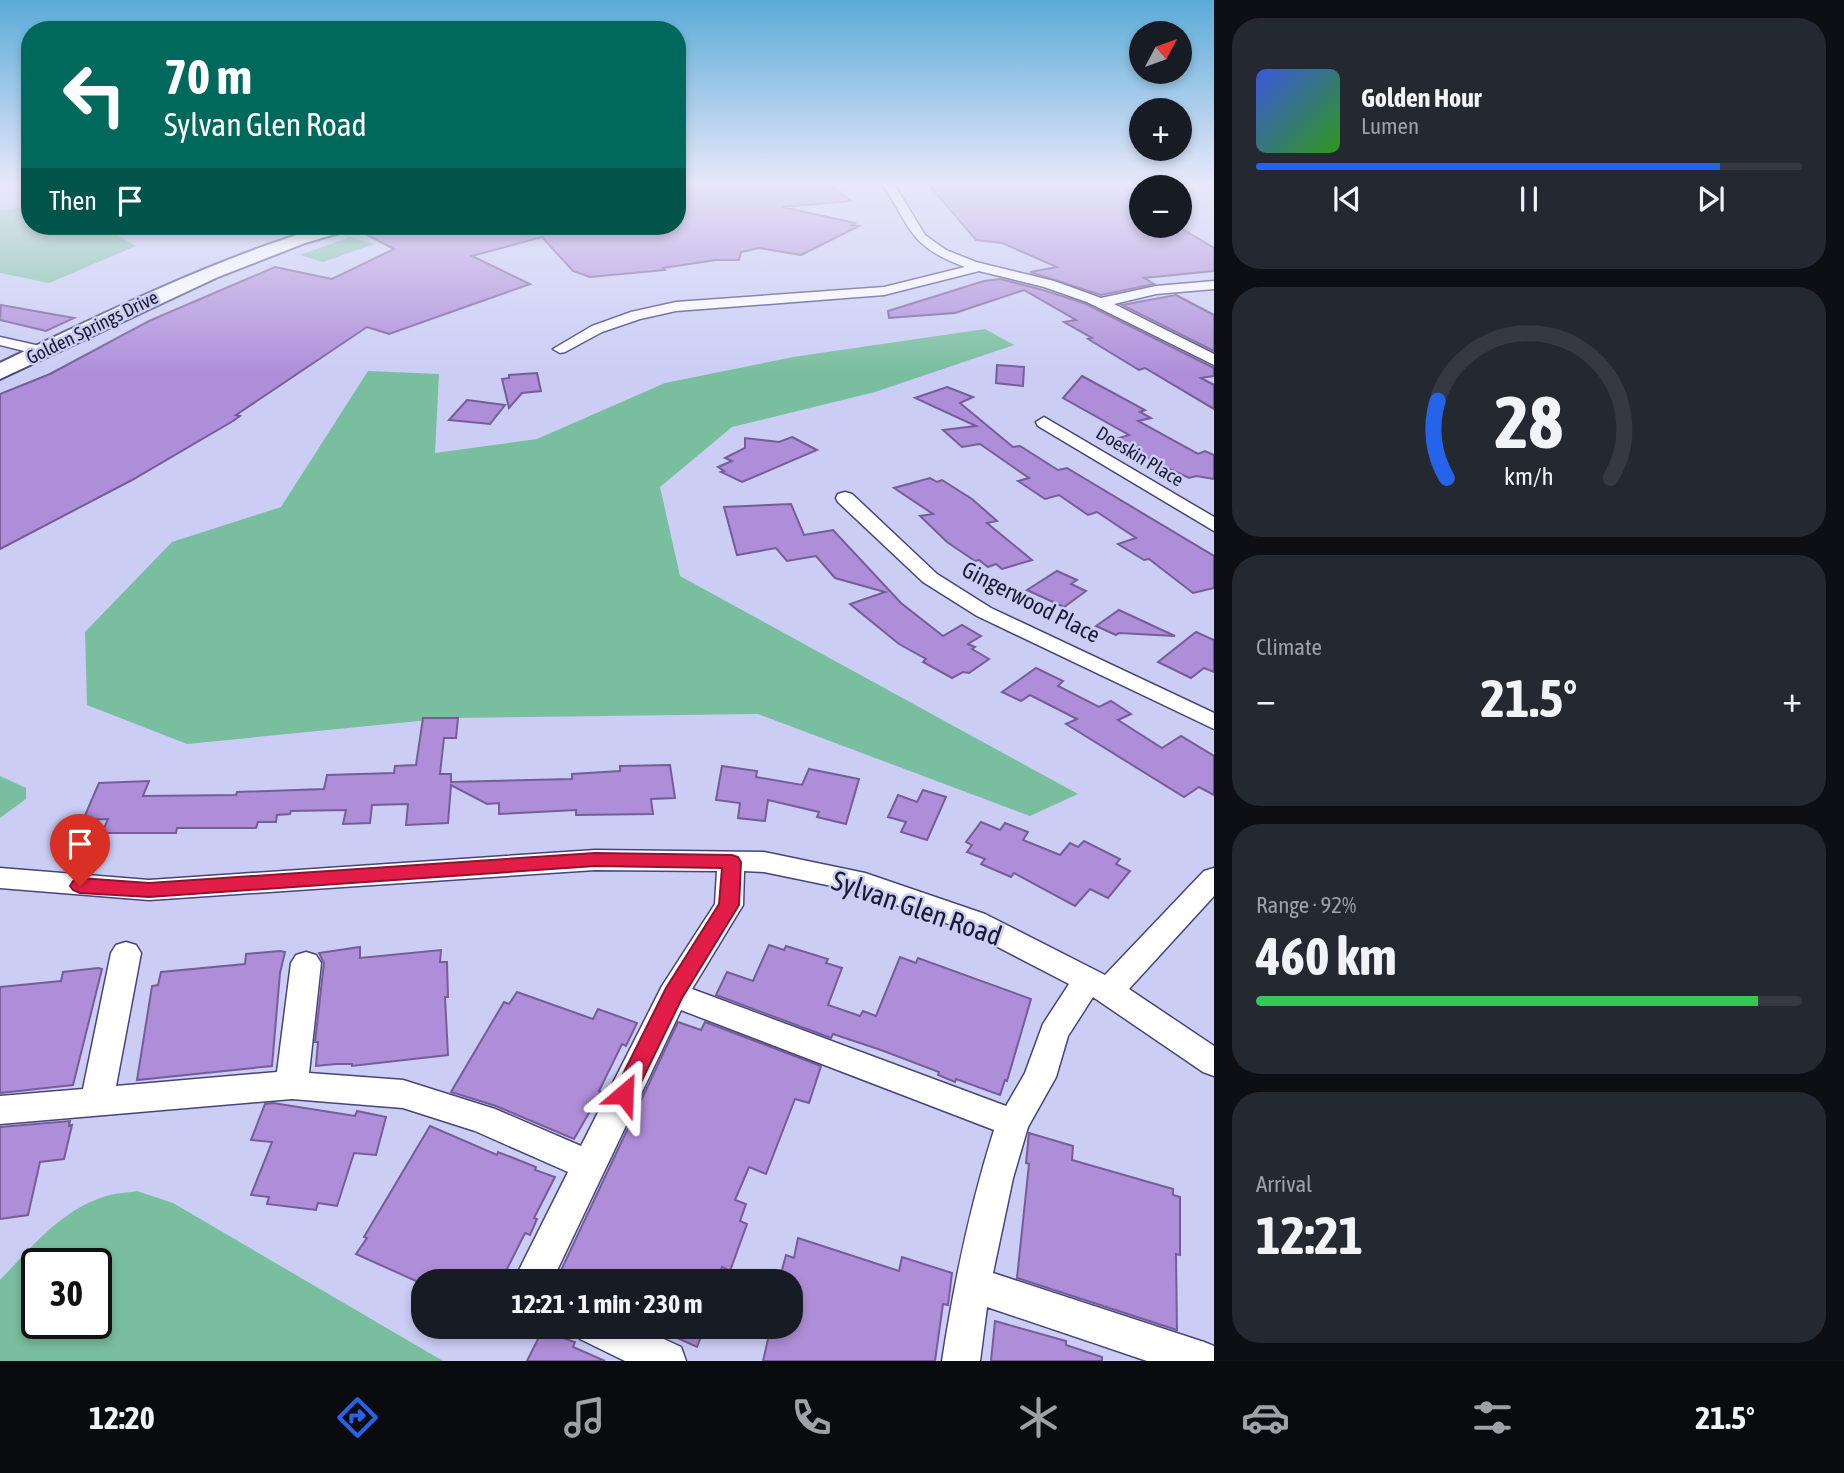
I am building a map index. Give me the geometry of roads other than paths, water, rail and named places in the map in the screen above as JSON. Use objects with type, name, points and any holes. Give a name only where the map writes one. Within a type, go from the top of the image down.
[{"type":"main road","name":"Golden Springs Drive","points":[[0,372],[204,275],[278,248]]},
{"type":"street","points":[[937,248],[978,267],[1049,284],[1102,302],[1136,317],[1214,360]]},
{"type":"street","points":[[560,349],[581,335],[627,317],[687,305],[755,297],[825,296],[886,291],[978,267]]},
{"type":"street","points":[[1102,302],[1156,290],[1214,285]]},
{"type":"street","points":[[0,341],[44,351]]},
{"type":"street","name":"Doeskin Place","points":[[1044,422],[1214,525]]},
{"type":"street","name":"Gingerwood Place","points":[[845,498],[930,578],[984,612],[1214,722]]},
{"type":"street","name":"Sylvan Glen Road","points":[[0,878],[149,890],[595,859],[764,862],[865,883],[975,922],[1099,985],[1214,1063]]},
{"type":"street","points":[[537,1269],[673,994],[729,905],[732,862]]},
{"type":"street","points":[[961,1361],[972,1284],[996,1178],[1013,1123],[1040,1077],[1054,1033],[1099,985],[1214,878]]},
{"type":"street","points":[[97,1102],[126,953]]},
{"type":"street","points":[[292,1085],[306,963]]},
{"type":"street","points":[[673,994],[1013,1123]]},
{"type":"street","points":[[0,1110],[292,1085],[403,1094],[483,1119],[589,1165]]},
{"type":"street","points":[[972,1284],[1204,1361]]},
{"type":"street","points":[[620,1339],[667,1361]]}]
